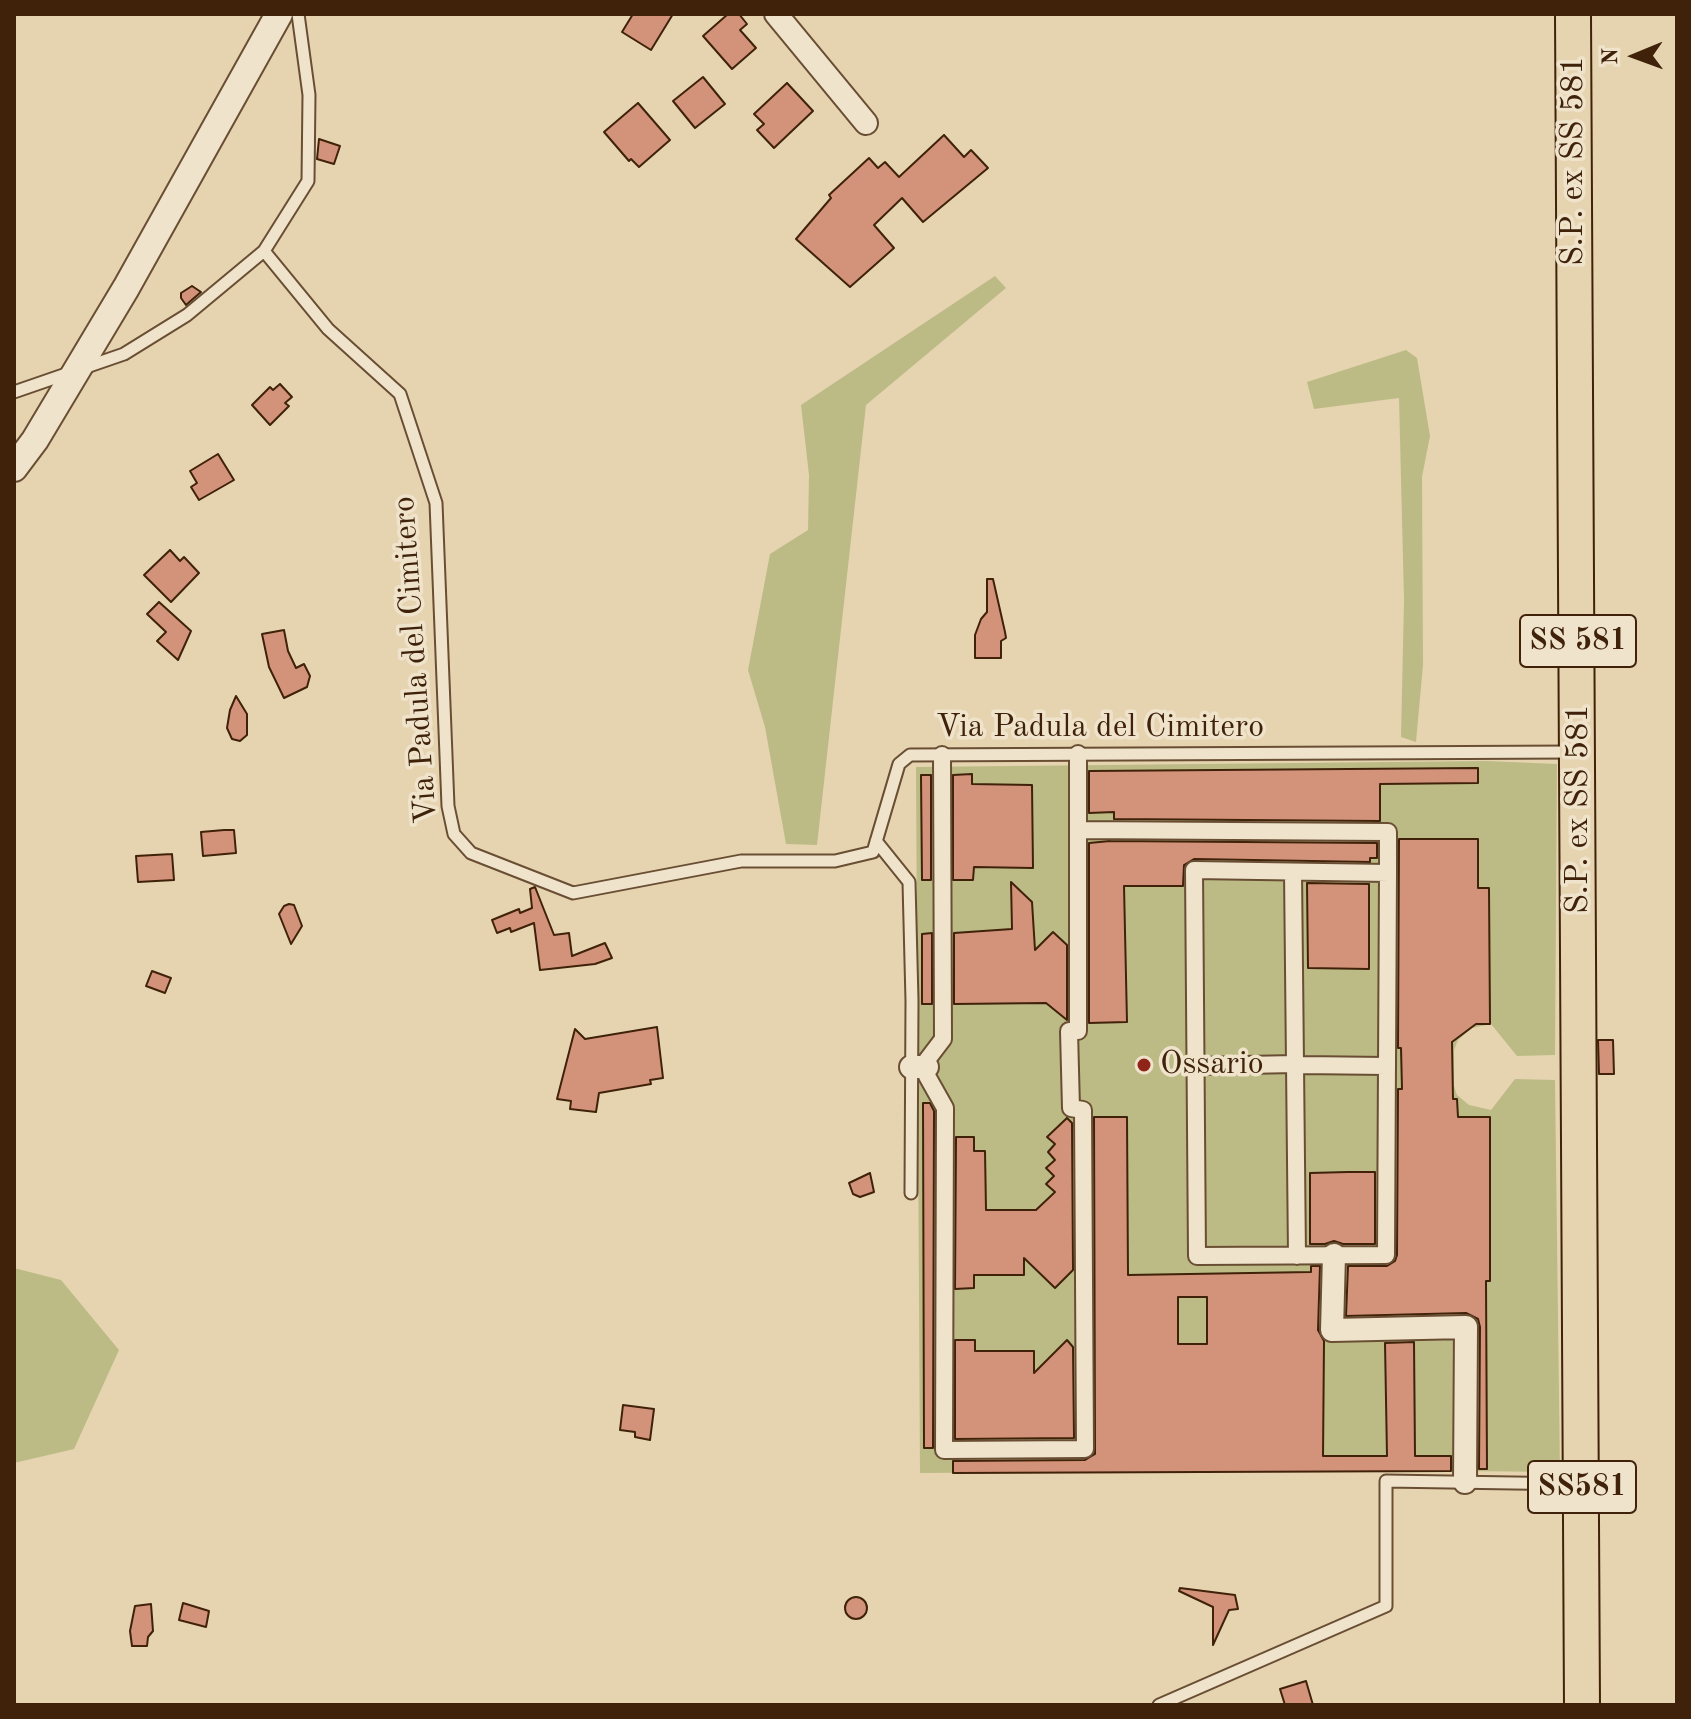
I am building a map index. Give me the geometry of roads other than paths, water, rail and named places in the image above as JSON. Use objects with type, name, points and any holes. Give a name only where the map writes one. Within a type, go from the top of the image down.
[{"type":"main road","name":"S.P. ex SS 581","points":[[1573,14],[1581,1269]]},
{"type":"main road","name":"SS581","points":[[1581,1269],[1582,1705]]},
{"type":"street","points":[[14,468],[35,440],[126,288],[279,14]]},
{"type":"street","points":[[776,14],[866,123]]},
{"type":"street","points":[[942,755],[943,1039],[919,1067],[945,1108],[944,1450],[1085,1449],[1083,1110],[1071,1108],[1069,1031],[1078,1031],[1078,754]]},
{"type":"street","points":[[1078,830],[1388,832],[1388,873],[1386,1066],[1386,1255],[1197,1256],[1194,870],[1388,873]]},
{"type":"street","points":[[1293,872],[1298,1065],[1297,1256]]},
{"type":"street","points":[[1195,1066],[1386,1066]]},
{"type":"street","points":[[1334,1255],[1332,1330],[1466,1327],[1465,1482]]},
{"type":"lane","points":[[14,392],[124,354],[187,315],[264,251],[308,181],[309,95],[298,14]]},
{"type":"lane","name":"Via Padula del Cimitero","points":[[264,251],[328,329],[400,394],[436,503],[448,806],[454,834],[471,853],[573,893],[741,861],[835,861],[873,852],[899,764],[910,755],[1578,752]]},
{"type":"lane","points":[[876,841],[909,882],[919,1067],[911,1193]]},
{"type":"lane","points":[[1159,1705],[1386,1606],[1386,1481],[1582,1484]]},
{"type":"place","name":"Ossario","points":[[1144,1065]]}]
